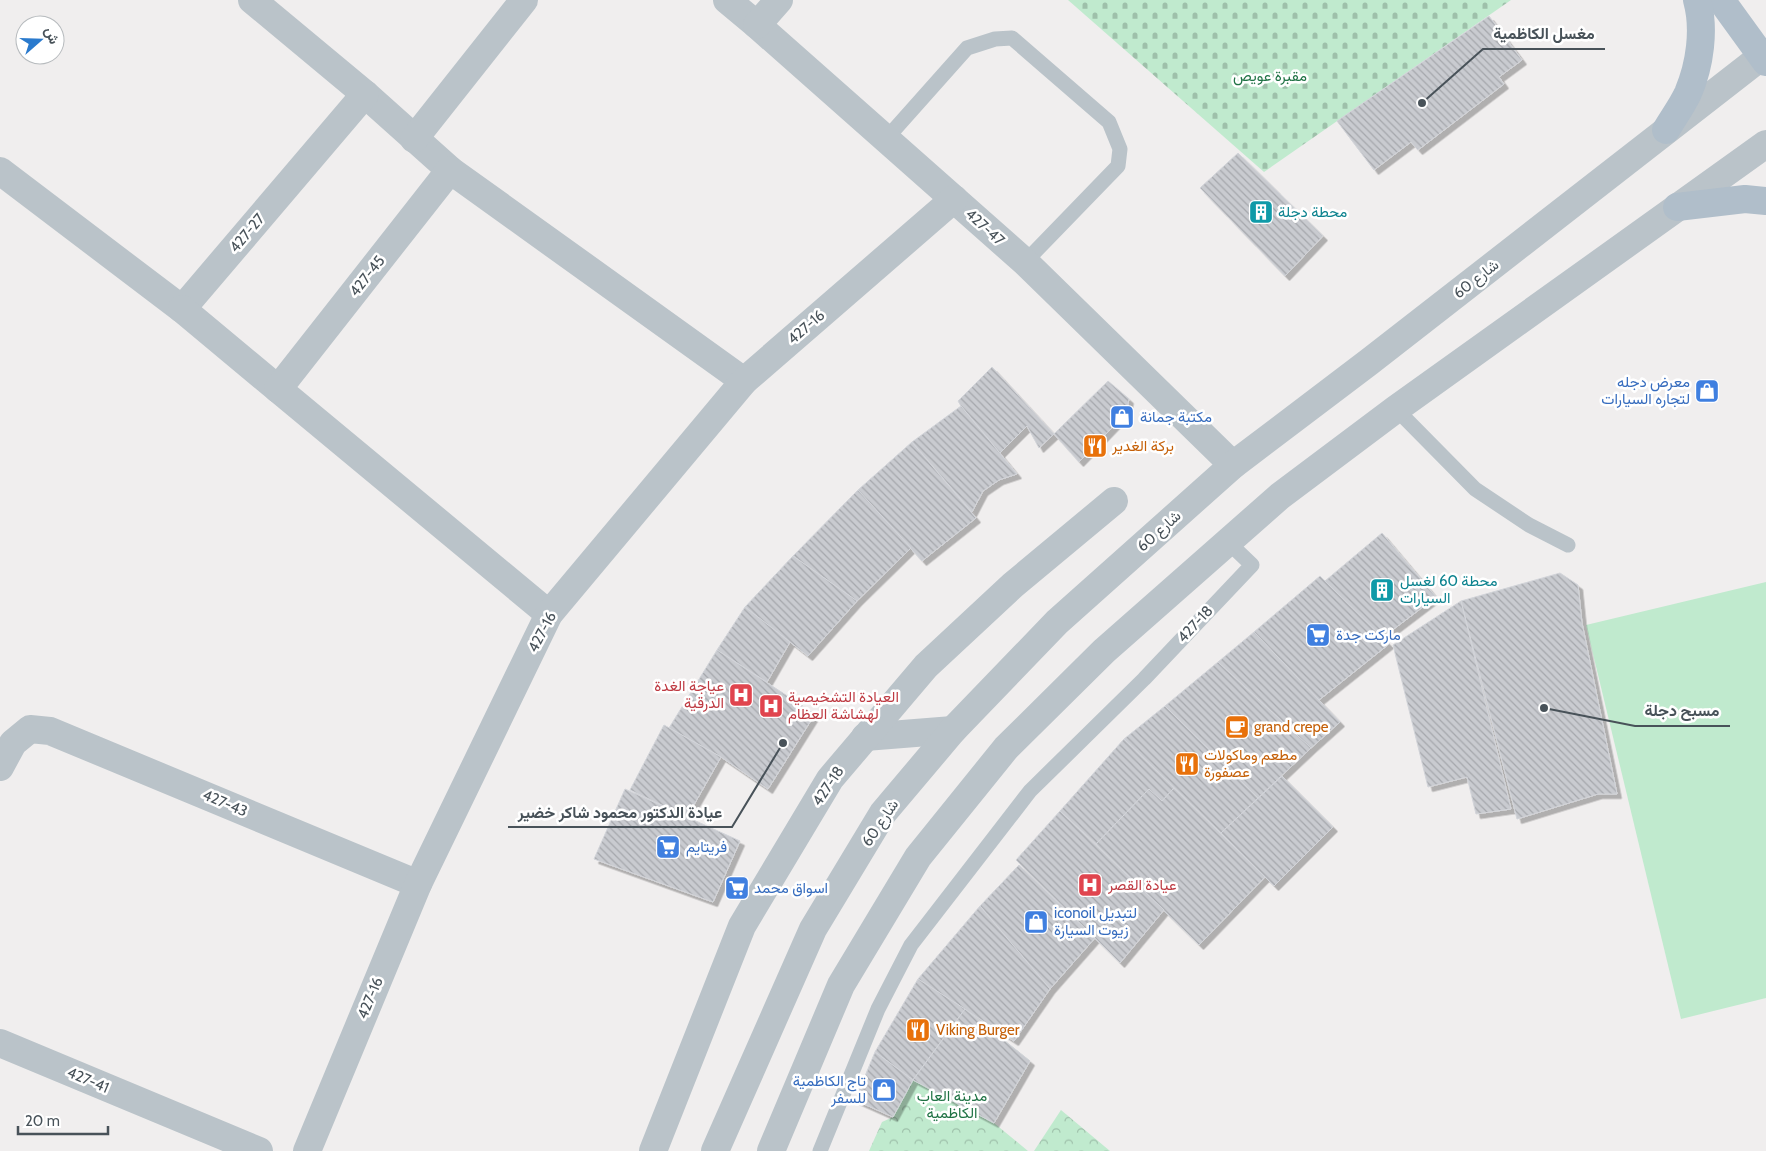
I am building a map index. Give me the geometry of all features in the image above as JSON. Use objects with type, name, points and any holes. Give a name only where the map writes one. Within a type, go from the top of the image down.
[{"type":"main road","points":[[1666,130],[1688,93],[1700,53],[1699,9],[1696,0]]},
{"type":"main road","points":[[1721,0],[1764,57]]},
{"type":"main road","points":[[1678,207],[1744,199],[1766,201]]},
{"type":"street","points":[[252,0],[365,94],[450,170],[744,381]]},
{"type":"street","points":[[414,139],[524,0]]},
{"type":"street","name":"427-47","points":[[727,0],[1025,262],[1233,465]]},
{"type":"street","points":[[757,25],[779,0]]},
{"type":"street","name":"شارع 60","points":[[715,1151],[813,929],[883,813],[953,730],[1057,622],[1233,465],[1377,356],[1666,130],[1764,57]]},
{"type":"street","name":"427-27","points":[[182,309],[365,94]]},
{"type":"street","points":[[770,1151],[841,985],[918,857],[1006,748],[1104,651],[1280,496],[1396,409],[1766,144]]},
{"type":"street","name":"427-45","points":[[278,389],[450,170]]},
{"type":"street","points":[[0,171],[182,309],[549,614]]},
{"type":"street","name":"427-16","points":[[307,1151],[418,884],[549,614],[744,381],[954,199]]},
{"type":"street","name":"427-18","points":[[653,1151],[742,926],[830,779],[926,666],[1013,585],[1114,501]]},
{"type":"street","name":"427-43","points":[[0,768],[13,743],[30,729],[50,731],[418,884]]},
{"type":"street","points":[[865,737],[953,730]]},
{"type":"street","name":"427-41","points":[[0,1043],[259,1151]]},
{"type":"lane","points":[[886,139],[967,48],[995,40],[1012,38],[1109,122],[1120,149],[1118,166],[1025,262]]},
{"type":"lane","points":[[1396,409],[1475,489],[1529,525],[1568,545]]},
{"type":"lane","name":"427-18","points":[[820,1151],[878,1008],[911,945],[1030,791],[1144,679],[1252,564],[1228,542]]},
{"type":"green space","name":"مقبرة عويص","points":[[1068,0],[1511,0],[1264,172]]},
{"type":"green space","points":[[1766,582],[1766,998],[1681,1019],[1586,625]]},
{"type":"green space","name":"مدينة العاب الكاظمية","points":[[965,1009],[1030,1061],[994,1123],[1028,1151],[869,1151],[882,1122],[893,1117],[913,1080]]},
{"type":"green space","points":[[1061,1110],[1110,1151],[1034,1151]]},
{"type":"building","points":[[1489,16],[1522,60],[1499,77],[1504,84],[1418,150],[1411,142],[1374,170],[1337,121]]},
{"type":"building","name":"محطة دجلة","points":[[1238,153],[1323,236],[1285,276],[1200,188]]},
{"type":"building","points":[[992,367],[1054,434],[1039,448],[1027,426],[1000,453],[958,401]]},
{"type":"building","points":[[1108,381],[1129,399],[1126,413],[1079,462],[1054,434]]},
{"type":"building","points":[[961,406],[1017,474],[999,480],[983,491],[972,512],[912,442]]},
{"type":"building","points":[[912,442],[976,518],[922,561],[858,490]]},
{"type":"building","points":[[858,490],[911,548],[857,601],[793,556]]},
{"type":"building","name":"محطة 60 لغسل السيارات","points":[[1382,533],[1436,597],[1382,638],[1325,581]]},
{"type":"building","points":[[793,556],[857,601],[808,656],[745,607]]},
{"type":"building","points":[[1560,573],[1578,585],[1582,623],[1617,794],[1598,794],[1517,819],[1461,601]]},
{"type":"building","name":"ماركت جدة","points":[[1320,576],[1389,644],[1319,700],[1254,632]]},
{"type":"building","points":[[1461,601],[1511,809],[1476,814],[1467,777],[1428,787],[1393,645]]},
{"type":"building","points":[[745,607],[790,642],[767,682],[717,650]]},
{"type":"building","points":[[1254,632],[1340,722],[1311,748],[1218,662]]},
{"type":"building","points":[[717,650],[815,714],[768,789],[721,757],[669,728]]},
{"type":"building","name":"grand crepe","points":[[1218,662],[1311,748],[1258,798],[1165,706]]},
{"type":"building","name":"مطعم وماكولات عصفورة","points":[[1165,706],[1258,798],[1221,833],[1124,739]]},
{"type":"building","points":[[664,725],[721,757],[687,817],[630,790]]},
{"type":"building","points":[[1124,739],[1174,788],[1162,801],[1149,789],[1096,844],[1060,811]]},
{"type":"building","points":[[1282,776],[1333,827],[1274,886],[1221,833]]},
{"type":"building","points":[[1174,788],[1265,877],[1199,945],[1096,844],[1149,789],[1162,801]]},
{"type":"building","name":"فريتايم","points":[[625,789],[740,841],[713,902],[594,859]]},
{"type":"building","name":"عيادة القصر","points":[[1060,811],[1164,910],[1120,963],[1016,860]]},
{"type":"building","name":"iconoil لتبديل زيوت السيارة","points":[[1019,865],[1095,938],[1050,989],[980,906]]},
{"type":"building","points":[[980,906],[1050,989],[1014,1041],[918,979]]},
{"type":"building","name":"Viking Burger","points":[[918,979],[965,1009],[913,1080],[875,1052]]},
{"type":"building","points":[[965,1009],[1030,1061],[994,1123],[913,1080]]},
{"type":"building","name":"تاج الكاظمية للسفر","points":[[875,1052],[913,1080],[893,1117],[855,1100]]},
{"type":"place","name":"مغسل الكاظمية","points":[[1422,103]]},
{"type":"place","name":"محطة دجلة","points":[[1261,212]]},
{"type":"place","name":"معرض دجله لتجاره السيارات","points":[[1707,391]]},
{"type":"place","name":"مكتبة جمانة","points":[[1122,417]]},
{"type":"place","name":"بركة الغدير","points":[[1095,446]]},
{"type":"place","name":"محطة 60 لغسل السيارات","points":[[1382,590]]},
{"type":"place","name":"ماركت جدة","points":[[1318,635]]},
{"type":"place","name":"عياجة الغدة الدرقية","points":[[741,695]]},
{"type":"place","name":"العيادة التشخيصية لهشاشة العظام","points":[[771,706]]},
{"type":"place","name":"مسبح دجلة","points":[[1544,708]]},
{"type":"place","name":"grand crepe","points":[[1237,727]]},
{"type":"place","name":"عيادة الدكتور محمود شاكر خضير","points":[[783,743]]},
{"type":"place","name":"مطعم وماكولات عصفورة","points":[[1187,764]]},
{"type":"place","name":"فريتايم","points":[[668,847]]},
{"type":"place","name":"عيادة القصر","points":[[1090,885]]},
{"type":"place","name":"اسواق محمد","points":[[737,888]]},
{"type":"place","name":"iconoil لتبديل زيوت السيارة","points":[[1036,922]]},
{"type":"place","name":"Viking Burger","points":[[918,1030]]},
{"type":"place","name":"تاج الكاظمية للسفر","points":[[884,1090]]}]
